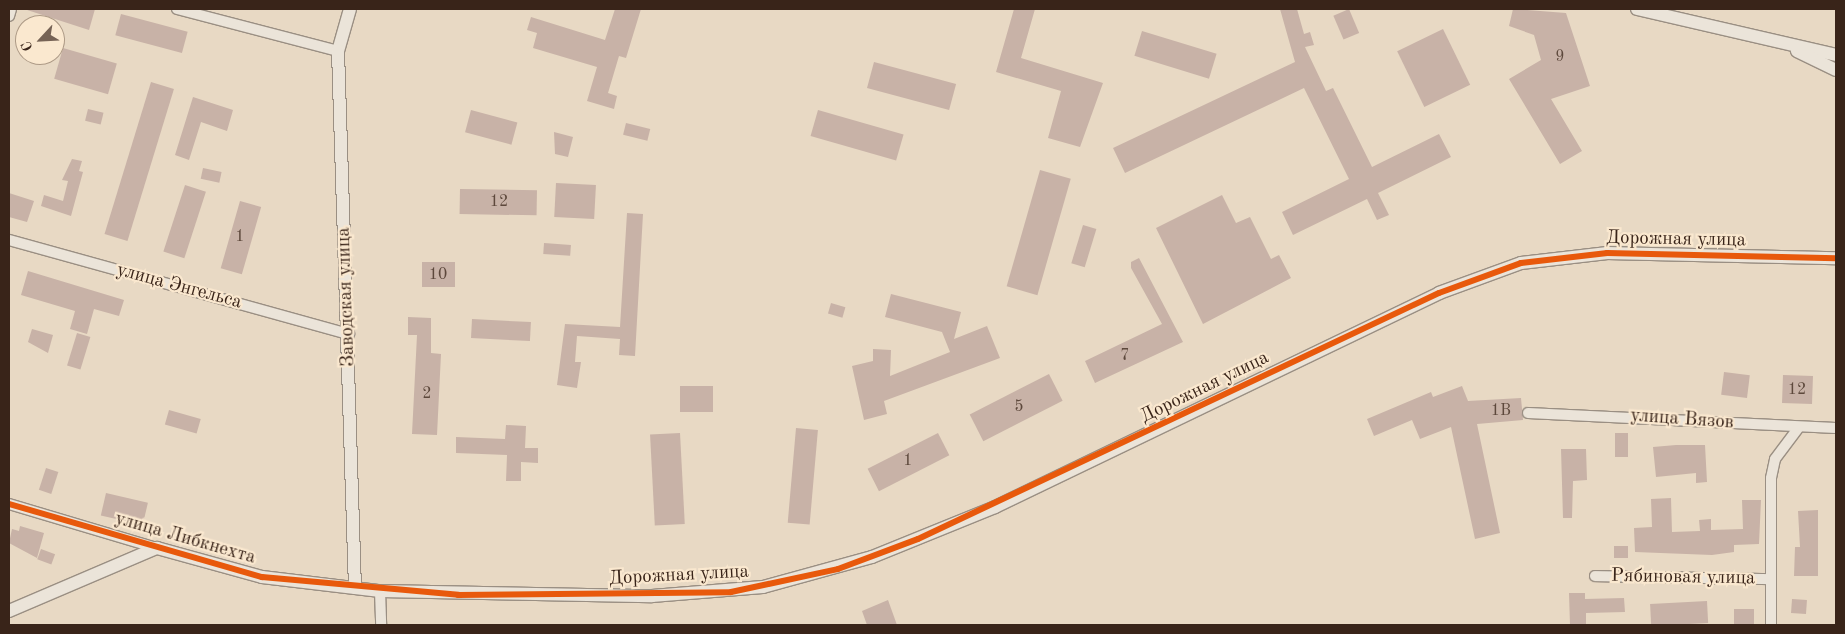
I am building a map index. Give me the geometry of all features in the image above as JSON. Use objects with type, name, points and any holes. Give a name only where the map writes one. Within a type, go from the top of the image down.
[{"type":"street","points":[[9,16],[11,9]]},
{"type":"street","points":[[177,9],[338,51]]},
{"type":"street","name":"Заводская улица","points":[[350,9],[338,51],[349,334],[355,588]]},
{"type":"street","points":[[1638,9],[1836,55]]},
{"type":"street","points":[[1779,42],[1836,70]]},
{"type":"street","name":"улица Энгельса","points":[[9,240],[349,334]]},
{"type":"street","name":"Дорожная улица","points":[[355,588],[380,591],[652,596],[731,592],[787,582],[872,557],[995,507],[1439,293],[1521,263],[1606,253],[1836,258]]},
{"type":"street","name":"улица Вязов","points":[[1528,413],[1836,428]]},
{"type":"street","points":[[1771,625],[1771,478],[1775,459],[1799,427]]},
{"type":"street","name":"улица Либкнехта","points":[[9,504],[262,577],[355,588]]},
{"type":"street","points":[[9,611],[157,548]]},
{"type":"street","name":"Рябиновая улица","points":[[1595,576],[1770,579]]},
{"type":"street","points":[[380,591],[380,625]]},
{"type":"building","points":[[24,9],[95,9],[89,30],[65,22],[65,15],[43,15]]},
{"type":"building","points":[[615,9],[641,9],[626,58],[619,56],[608,93],[617,96],[614,109],[587,101],[597,67],[533,48],[537,33],[527,30],[531,17],[605,40]]},
{"type":"building","points":[[1014,9],[1035,9],[1021,58],[1103,83],[1080,147],[1048,138],[1061,91],[996,72]]},
{"type":"building","points":[[1280,9],[1297,9],[1304,34],[1310,32],[1314,45],[1305,47],[1326,91],[1333,88],[1372,167],[1439,134],[1451,157],[1378,193],[1389,215],[1377,220],[1367,199],[1293,235],[1282,212],[1349,179],[1304,88],[1125,173],[1113,148],[1295,62]]},
{"type":"building","points":[[1349,9],[1359,33],[1344,40],[1333,16]]},
{"type":"building","points":[[1513,9],[1566,13],[1590,86],[1551,99],[1582,151],[1560,164],[1509,79],[1541,60],[1534,35],[1509,26]]},
{"type":"building","points":[[121,14],[188,32],[182,53],[115,35]]},
{"type":"building","points":[[1443,29],[1470,85],[1424,107],[1397,51]]},
{"type":"building","points":[[1142,31],[1217,54],[1209,79],[1134,56]]},
{"type":"building","points":[[65,49],[117,63],[108,94],[54,79],[58,65],[65,65]]},
{"type":"building","points":[[874,62],[956,84],[949,110],[867,88]]},
{"type":"building","points":[[151,82],[174,89],[127,241],[105,234]]},
{"type":"building","points":[[193,97],[233,110],[227,131],[201,122],[189,160],[175,155]]},
{"type":"building","points":[[88,109],[104,113],[101,125],[85,121]]},
{"type":"building","points":[[471,110],[517,122],[511,145],[465,132]]},
{"type":"building","points":[[818,110],[904,135],[896,160],[811,136]]},
{"type":"building","points":[[626,123],[650,129],[647,141],[623,135]]},
{"type":"building","points":[[554,132],[573,137],[568,157],[555,154]]},
{"type":"building","points":[[72,159],[82,161],[79,171],[83,172],[71,216],[41,206],[44,195],[63,201],[68,181],[62,180]]},
{"type":"building","points":[[203,168],[222,172],[219,183],[201,179]]},
{"type":"building","points":[[1040,170],[1071,179],[1037,295],[1007,286]]},
{"type":"building","points":[[556,183],[596,185],[594,219],[554,217]]},
{"type":"building","points":[[185,185],[206,192],[184,258],[163,252]]},
{"type":"building","points":[[460,189],[537,190],[537,215],[460,214]]},
{"type":"building","points":[[9,193],[34,201],[27,222],[9,217]]},
{"type":"building","points":[[1222,195],[1236,223],[1250,217],[1271,259],[1279,255],[1291,278],[1203,324],[1156,228]]},
{"type":"building","points":[[240,201],[261,207],[242,274],[221,268]]},
{"type":"building","points":[[627,213],[643,214],[635,356],[619,355],[620,339],[577,336],[575,362],[581,362],[577,388],[557,385],[565,324],[620,327]]},
{"type":"building","points":[[1083,225],[1096,229],[1085,267],[1071,263]]},
{"type":"building","points":[[544,243],[571,245],[570,256],[543,254]]},
{"type":"building","points":[[1139,258],[1183,342],[1095,383],[1085,361],[1162,324],[1131,268],[1131,262]]},
{"type":"building","points":[[422,262],[455,262],[455,287],[422,287]]},
{"type":"building","points":[[28,271],[124,300],[119,316],[94,309],[87,334],[70,329],[75,311],[21,295]]},
{"type":"building","points":[[891,294],[961,312],[954,339],[987,326],[1000,358],[884,401],[887,414],[864,420],[852,366],[873,361],[873,349],[891,350],[890,376],[950,352],[942,332],[885,317]]},
{"type":"building","points":[[831,303],[845,307],[842,318],[828,314]]},
{"type":"building","points":[[408,317],[431,318],[431,353],[441,354],[437,435],[412,434],[417,335],[408,335]]},
{"type":"building","points":[[472,319],[531,322],[530,341],[471,338]]},
{"type":"building","points":[[32,329],[53,335],[48,353],[28,342]]},
{"type":"building","points":[[77,333],[90,337],[80,370],[67,366]]},
{"type":"building","points":[[1724,372],[1750,375],[1747,398],[1721,395]]},
{"type":"building","points":[[1049,374],[1063,401],[983,441],[970,414]]},
{"type":"building","points":[[1783,375],[1813,376],[1812,404],[1782,403]]},
{"type":"building","points":[[680,386],[713,386],[713,412],[680,412]]},
{"type":"building","points":[[1462,386],[1468,401],[1521,398],[1523,420],[1477,424],[1500,533],[1475,539],[1451,427],[1420,439],[1412,420],[1374,436],[1367,419],[1431,392],[1433,397]]},
{"type":"building","points":[[169,410],[201,419],[197,434],[165,424]]},
{"type":"building","points":[[506,425],[526,426],[525,448],[538,448],[538,463],[521,462],[521,481],[506,481],[507,455],[456,453],[456,437],[505,439]]},
{"type":"building","points":[[796,428],[818,430],[810,525],[788,523]]},
{"type":"building","points":[[680,433],[685,524],[655,525],[650,435]]},
{"type":"building","points":[[938,433],[949,455],[879,491],[868,469]]},
{"type":"building","points":[[1615,433],[1628,433],[1628,457],[1615,457]]},
{"type":"building","points":[[1705,445],[1707,482],[1696,483],[1696,473],[1656,477],[1653,447]]},
{"type":"building","points":[[1561,449],[1586,449],[1587,480],[1573,481],[1572,518],[1563,518]]},
{"type":"building","points":[[46,468],[58,472],[51,494],[39,490]]},
{"type":"building","points":[[106,493],[148,503],[143,525],[101,515]]},
{"type":"building","points":[[1671,498],[1672,532],[1700,531],[1699,520],[1711,519],[1711,530],[1743,529],[1742,500],[1761,500],[1759,544],[1734,545],[1734,552],[1712,555],[1635,552],[1634,528],[1652,527],[1651,499]]},
{"type":"building","points":[[1818,510],[1818,576],[1794,576],[1795,547],[1800,547],[1798,511]]},
{"type":"building","points":[[20,526],[44,533],[37,558],[9,543],[12,529],[19,531]]},
{"type":"building","points":[[1614,546],[1628,546],[1628,558],[1614,558]]},
{"type":"building","points":[[41,549],[55,554],[51,564],[37,559]]},
{"type":"building","points":[[1569,593],[1585,593],[1585,599],[1624,598],[1625,612],[1586,613],[1586,625],[1570,625]]},
{"type":"building","points":[[1792,599],[1807,600],[1806,614],[1791,613]]},
{"type":"building","points":[[888,600],[897,625],[867,625],[862,611]]},
{"type":"building","points":[[1707,601],[1708,623],[1651,625],[1650,604]]},
{"type":"building","points":[[1734,609],[1754,609],[1754,625],[1734,625]]},
{"type":"cycle path","points":[[9,504],[262,577],[458,595],[731,592],[838,569],[918,539],[1439,293],[1521,263],[1607,253],[1836,258]]}]
